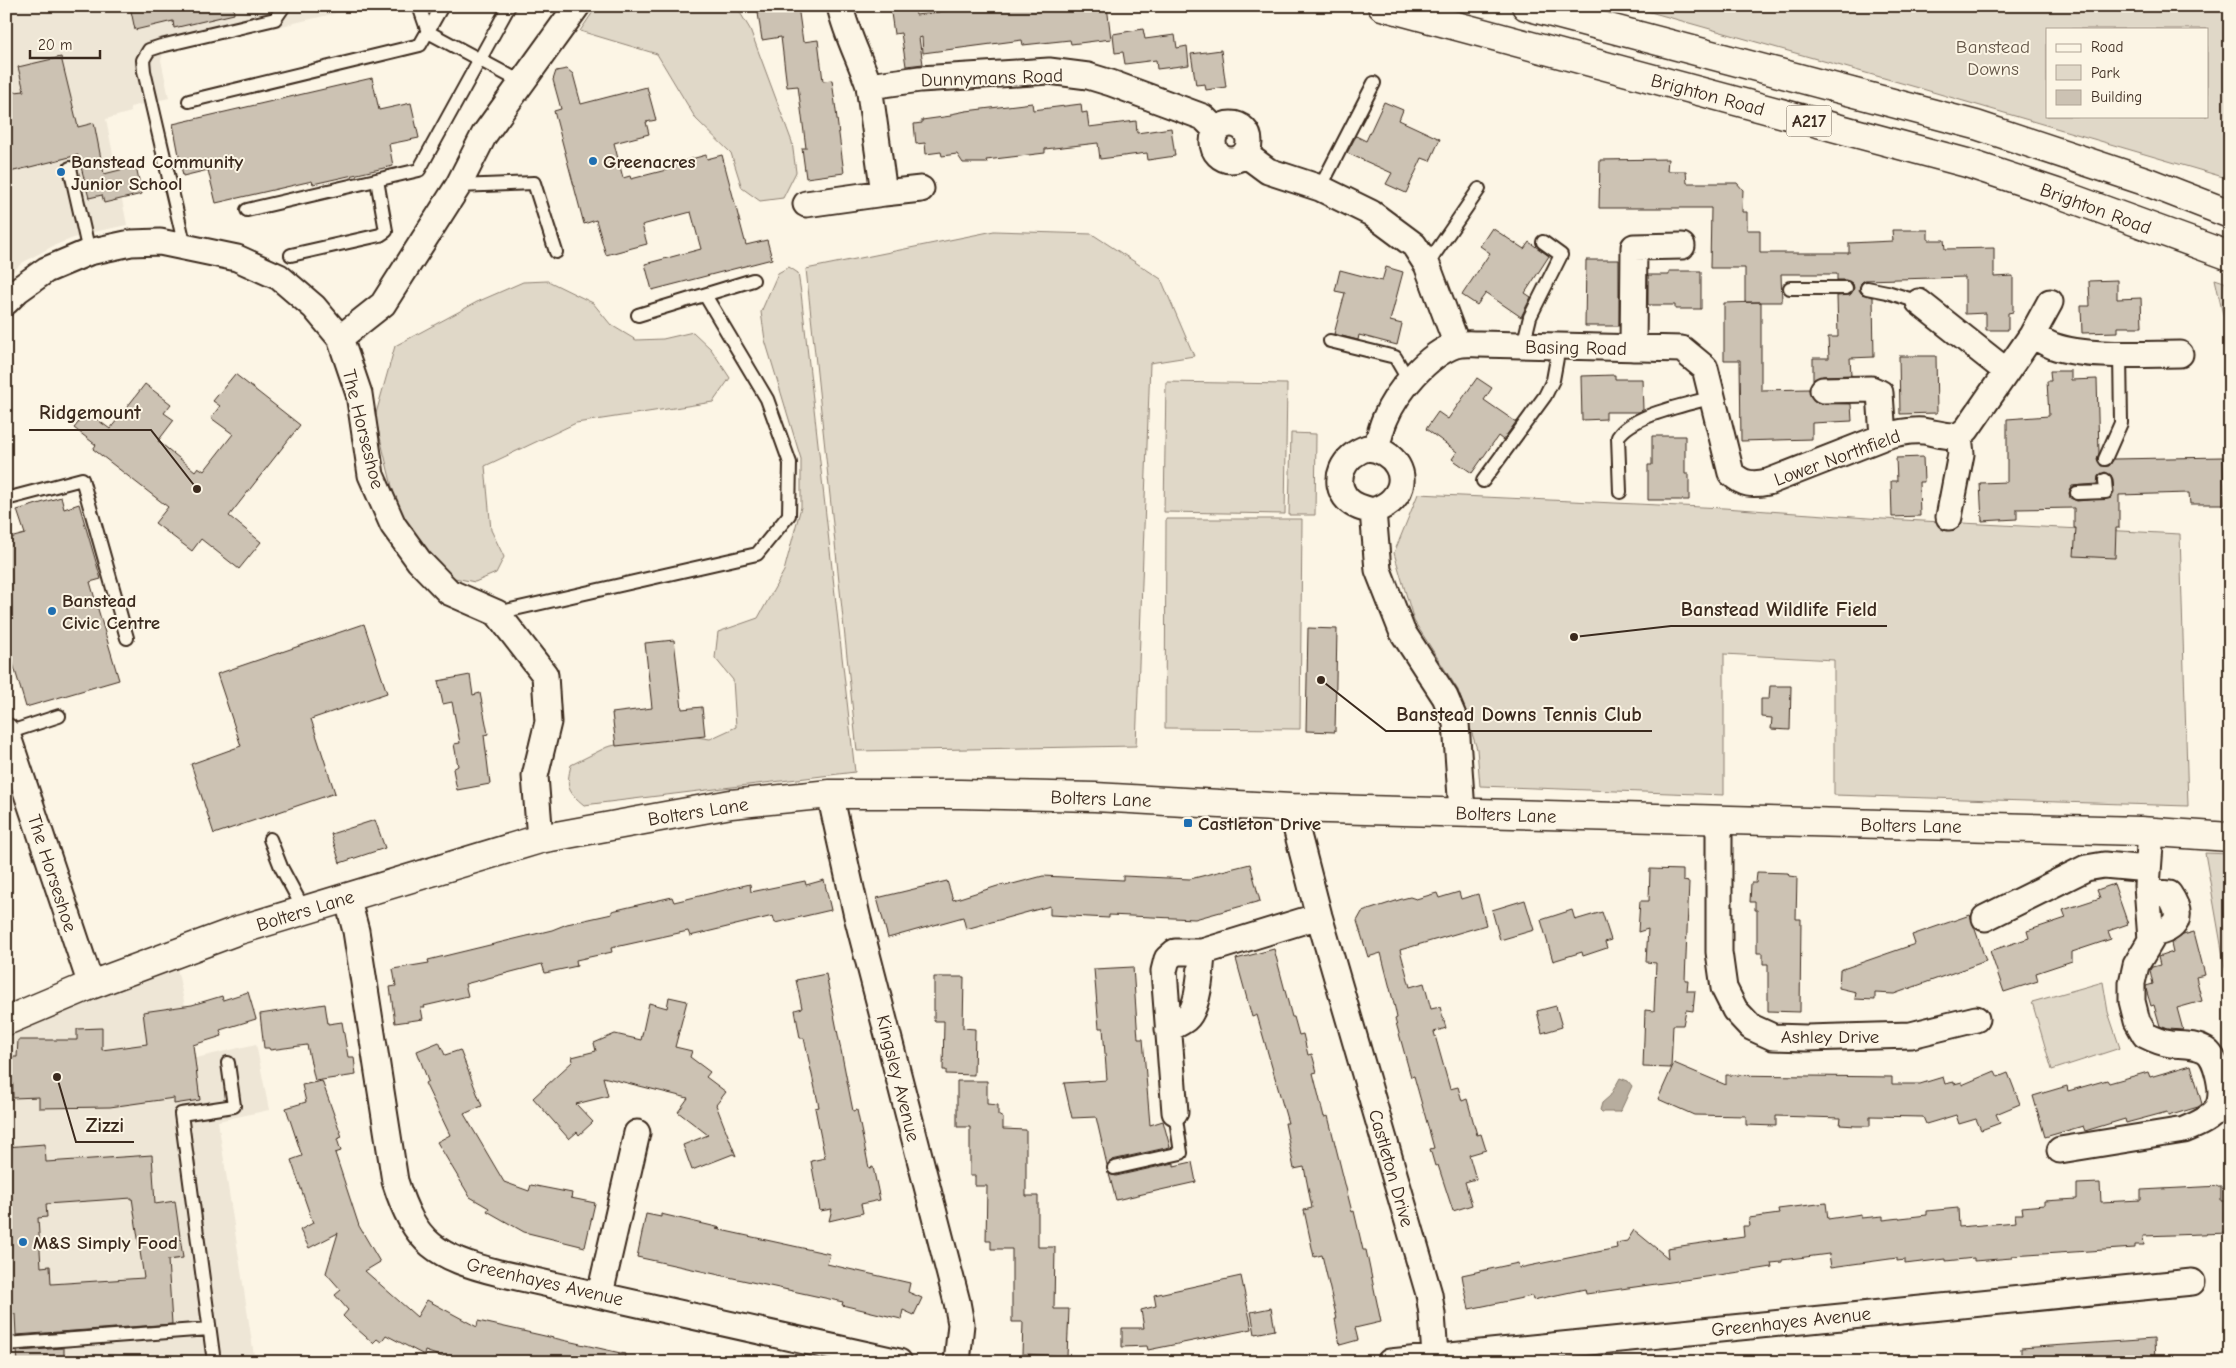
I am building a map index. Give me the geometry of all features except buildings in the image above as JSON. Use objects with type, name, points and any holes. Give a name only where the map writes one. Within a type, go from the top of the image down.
[{"type":"main road","name":"Brighton Road","points":[[1382,6],[1967,163],[2057,193],[2230,256]]},
{"type":"main road","name":"Brighton Road","points":[[1526,6],[1976,126],[2145,180],[2230,214]]},
{"type":"main road","name":"Bolters Lane","points":[[6,1021],[91,985],[239,930],[540,839],[731,804],[830,794],[1095,797],[1291,808],[2151,832],[2230,837]]},
{"type":"street","points":[[340,338],[383,304],[458,186],[484,134],[523,83],[577,6]]},
{"type":"street","points":[[840,6],[846,29],[855,45],[869,86],[884,193]]},
{"type":"street","name":"Dunnymans Road","points":[[869,86],[920,79],[1050,71],[1088,76],[1203,117],[1216,131],[1229,123],[1245,130],[1248,147],[1245,154],[1268,171],[1320,188]]},
{"type":"street","points":[[1320,188],[1371,213],[1414,245],[1427,265],[1457,345]]},
{"type":"street","points":[[806,204],[920,189]]},
{"type":"street","name":"The Horseshoe","points":[[6,302],[18,290],[46,270],[89,252],[131,243],[160,242],[237,258],[279,277],[314,307],[340,338],[359,394],[371,475],[393,525],[419,561],[449,592],[497,613],[545,675],[548,722],[535,776],[540,839]]},
{"type":"street","points":[[1634,348],[1634,247],[1682,246]]},
{"type":"street","points":[[1919,302],[2006,371]]},
{"type":"street","points":[[1949,517],[1961,454],[1959,436],[1967,429],[2032,335],[2050,302]]},
{"type":"street","points":[[2032,335],[2054,346],[2068,349],[2120,354],[2180,354]]},
{"type":"street","name":"Basing Road","points":[[1376,448],[1384,419],[1398,394],[1437,355],[1457,345],[1682,349],[1705,368],[1731,473],[1739,481]]},
{"type":"street","points":[[1823,390],[1871,389],[1880,393],[1883,437]]},
{"type":"street","name":"Lower Northfield","points":[[1739,481],[1753,485],[1768,482],[1883,437],[1902,432],[1923,431],[1949,437],[1959,436]]},
{"type":"street","points":[[1376,448],[1394,459],[1399,468],[1401,479],[1400,489],[1394,498],[1387,505],[1373,511],[1357,507],[1349,501],[1340,484],[1340,474],[1349,457],[1357,451],[1376,448]]},
{"type":"street","points":[[1373,511],[1378,570],[1381,579],[1402,631],[1445,697],[1456,723],[1462,812]]},
{"type":"street","name":"The Horseshoe","points":[[6,732],[91,985]]},
{"type":"street","name":"Kingsley Avenue","points":[[830,794],[857,916],[957,1302],[961,1324],[957,1362]]},
{"type":"street","name":"Castleton Drive","points":[[1291,808],[1319,916],[1429,1294],[1435,1356]]},
{"type":"street","name":"Ashley Drive","points":[[1719,820],[1719,952],[1724,988],[1735,1010],[1751,1027],[1773,1037],[1911,1035],[1976,1019]]},
{"type":"street","points":[[2060,1150],[2184,1130],[2201,1123],[2214,1114],[2222,1102],[2221,1084],[2216,1064],[2207,1051],[2194,1046],[2170,1044],[2145,1036],[2137,1021],[2132,1002],[2132,983],[2136,965],[2152,940],[2148,882],[2151,832]]},
{"type":"street","points":[[1986,918],[2068,875],[2086,868],[2104,865],[2148,882]]},
{"type":"street","name":"Greenhayes Avenue","points":[[347,898],[356,931],[395,1181],[404,1208],[416,1230],[437,1251],[463,1264],[899,1362]]},
{"type":"street","points":[[1175,1112],[1164,971],[1168,959],[1175,952],[1202,952],[1319,916]]},
{"type":"street","points":[[1168,1029],[1185,1020],[1192,1012],[1202,969],[1202,952]]},
{"type":"street","points":[[600,1294],[637,1134]]},
{"type":"street","name":"Greenhayes Avenue","points":[[1390,1362],[1435,1356],[2192,1282]]},
{"type":"lane","points":[[185,247],[143,60],[149,50],[161,46],[275,19],[284,6]]},
{"type":"lane","points":[[419,6],[428,32],[523,83]]},
{"type":"lane","points":[[189,101],[420,45],[442,6]]},
{"type":"lane","points":[[247,210],[418,170],[509,6]]},
{"type":"lane","points":[[1320,188],[1374,83]]},
{"type":"lane","points":[[70,168],[89,252]]},
{"type":"lane","points":[[290,255],[380,235],[386,231],[377,180]]},
{"type":"lane","points":[[458,186],[534,183],[556,252]]},
{"type":"lane","points":[[1427,265],[1479,189]]},
{"type":"lane","points":[[1523,346],[1530,317],[1561,255],[1543,242]]},
{"type":"lane","points":[[638,315],[753,280]]},
{"type":"lane","points":[[1790,288],[1846,288]]},
{"type":"lane","points":[[1867,288],[1919,302]]},
{"type":"lane","points":[[497,613],[757,554],[789,515],[790,463],[767,399],[705,295]]},
{"type":"lane","points":[[1330,341],[1395,356],[1409,381]]},
{"type":"lane","points":[[1483,481],[1545,396],[1553,380],[1559,347]]},
{"type":"lane","points":[[2105,459],[2122,423],[2120,354]]},
{"type":"lane","points":[[1620,492],[1618,437],[1623,429],[1652,415],[1713,397]]},
{"type":"lane","points":[[6,499],[82,479],[127,638]]},
{"type":"lane","points":[[2077,493],[2106,492],[2106,480]]},
{"type":"lane","points":[[6,732],[59,716]]},
{"type":"lane","points":[[270,838],[281,867],[304,910]]},
{"type":"lane","points":[[214,1362],[181,1114],[234,1106],[228,1063]]},
{"type":"lane","points":[[1114,1168],[1181,1152],[1175,1112]]},
{"type":"lane","points":[[6,1344],[209,1329]]},
{"type":"shaded area","name":"Banstead Community Junior School","points":[[6,6],[366,6],[163,54],[161,60],[169,98],[130,107],[131,112],[106,119],[127,225],[84,234],[53,246],[22,263],[6,278]]},
{"type":"shaded area","points":[[177,968],[196,1058],[256,1044],[269,1110],[218,1121],[255,1362],[6,1362],[6,1044],[21,1028]]},
{"type":"shaded area","points":[[1620,1078],[1628,1081],[1632,1086],[1620,1112],[1602,1112],[1600,1110],[1602,1103],[1610,1096]]},
{"type":"green space","points":[[597,6],[736,6],[750,29],[792,142],[796,172],[783,198],[760,201],[742,188],[731,153],[696,119],[657,54],[580,31]]},
{"type":"green space","name":"Banstead Downs","points":[[1629,6],[2230,6],[2230,179],[1919,88]]},
{"type":"green space","points":[[994,231],[1092,234],[1161,279],[1194,356],[1150,363],[1136,746],[857,751],[806,269]]},
{"type":"green space","points":[[789,267],[798,273],[801,293],[855,772],[584,805],[574,796],[569,788],[571,765],[607,747],[667,733],[710,739],[736,727],[733,680],[715,658],[718,632],[758,618],[784,571],[801,507],[801,459],[765,340],[761,312],[778,273]]},
{"type":"green space","points":[[2215,279],[2230,284],[2230,346]]},
{"type":"green space","points":[[548,281],[593,303],[611,325],[636,340],[663,339],[693,332],[711,349],[730,378],[713,402],[576,423],[485,466],[491,530],[504,557],[496,573],[475,582],[449,577],[399,515],[375,417],[395,346],[477,302],[523,282]]},
{"type":"green space","points":[[1166,382],[1287,384],[1285,514],[1164,512]]},
{"type":"green space","points":[[1291,433],[1316,434],[1315,515],[1289,515]]},
{"type":"green space","points":[[1418,494],[1724,508],[1883,519],[2180,534],[2188,806],[1834,795],[1834,660],[1724,654],[1724,795],[1480,786],[1477,749],[1458,690],[1414,621],[1394,553]]},
{"type":"green space","points":[[1166,519],[1302,519],[1300,729],[1165,728]]},
{"type":"green space","points":[[2205,853],[2230,854],[2230,996]]},
{"type":"green space","points":[[2103,982],[2108,1012],[2120,1048],[2052,1070],[2032,1002]]},
{"type":"place","name":"Greenacres","points":[[593,161]]},
{"type":"place","name":"Banstead Community Junior School","points":[[61,172]]},
{"type":"place","name":"Ridgemount","points":[[197,489]]},
{"type":"place","name":"Banstead Civic Centre","points":[[52,611]]},
{"type":"place","name":"Banstead Wildlife Field","points":[[1574,637]]},
{"type":"place","name":"Banstead Downs Tennis Club","points":[[1321,680]]},
{"type":"place","name":"Castleton Drive","points":[[1188,823]]},
{"type":"place","name":"Zizzi","points":[[57,1077]]},
{"type":"place","name":"M&S Simply Food","points":[[23,1242]]}]
